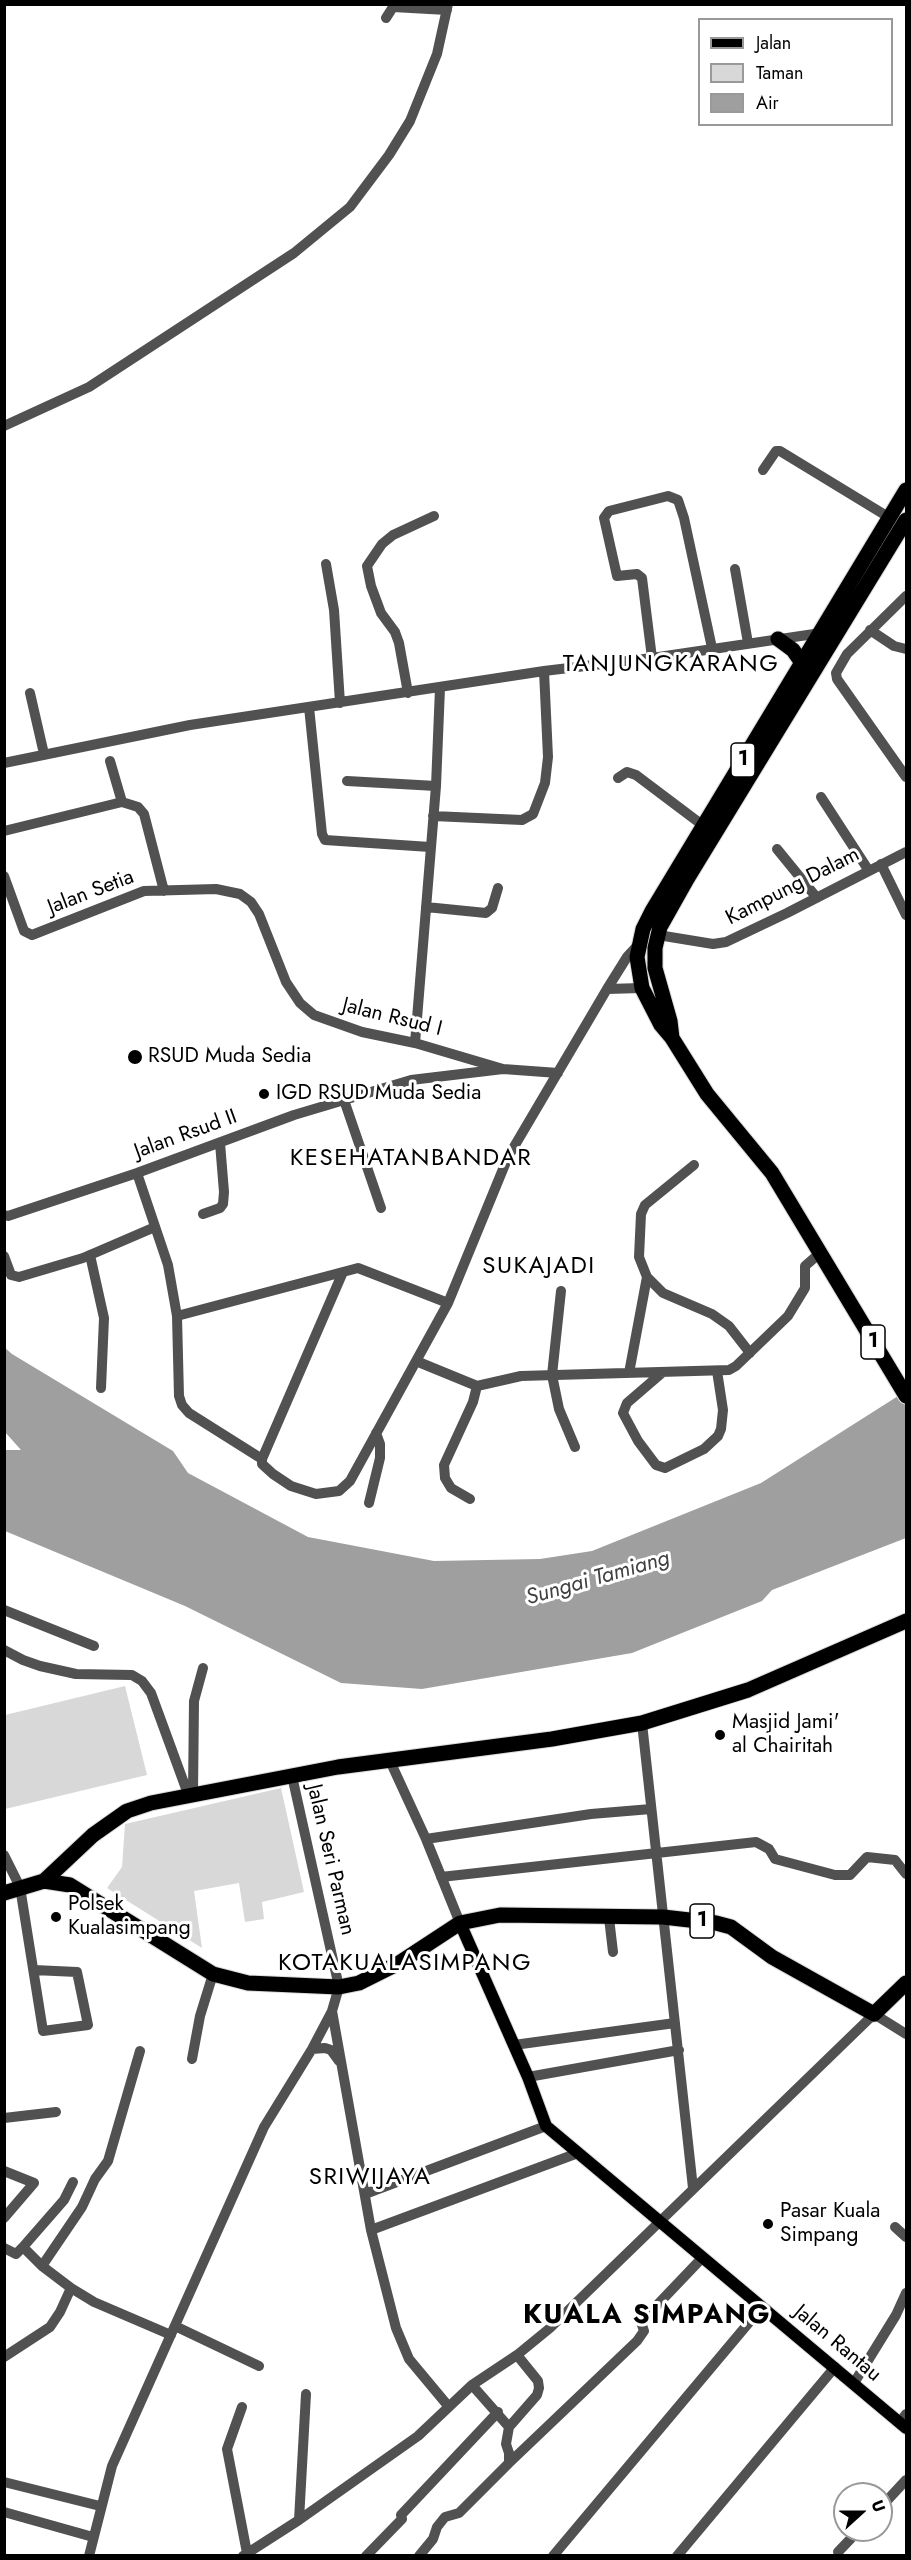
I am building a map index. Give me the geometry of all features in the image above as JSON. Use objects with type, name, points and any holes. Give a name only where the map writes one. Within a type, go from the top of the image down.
[{"type":"highway","name":"1","points":[[672,1038],[670,1021],[655,968],[655,948],[658,935],[802,663],[826,639],[906,490]]},
{"type":"highway","name":"1","points":[[906,520],[826,639],[759,748],[705,826],[652,911],[638,945],[637,969],[642,988],[656,1018],[672,1038],[706,1094],[772,1173],[906,1396]]},
{"type":"highway","points":[[778,639],[793,650],[802,663]]},
{"type":"highway","points":[[44,1881],[93,1834],[127,1811],[190,1794],[292,1776],[552,1739],[642,1723],[748,1690],[904,1620]]},
{"type":"highway","points":[[66,1860],[70,1885]]},
{"type":"highway","name":"1","points":[[4,1893],[44,1881],[70,1885],[213,1974],[248,1983],[339,1987],[359,1983],[399,1963],[460,1923],[500,1915],[663,1917],[716,1923],[730,1927],[772,1957],[874,2014]]},
{"type":"highway","points":[[874,2014],[906,1983]]},
{"type":"main road","points":[[460,1923],[528,2077],[546,2126]]},
{"type":"main road","name":"Jalan Rantau","points":[[546,2126],[702,2258],[854,2383],[904,2421]]},
{"type":"street","points":[[4,426],[89,387],[294,253],[350,207],[389,156],[410,121],[437,54],[448,7],[393,7],[386,18]]},
{"type":"street","points":[[763,470],[776,451],[780,451],[890,518]]},
{"type":"street","points":[[652,658],[642,578],[637,574],[617,576],[604,518],[609,511],[668,496],[678,500],[684,518],[712,648]]},
{"type":"street","points":[[408,693],[398,637],[381,613],[371,586],[367,566],[382,544],[393,535],[434,516]]},
{"type":"street","points":[[326,564],[334,610],[340,703]]},
{"type":"street","points":[[735,569],[748,643]]},
{"type":"street","points":[[906,596],[847,654],[836,671],[836,677],[906,777]]},
{"type":"street","points":[[870,630],[894,646],[906,649]]},
{"type":"street","points":[[4,763],[190,725],[544,671],[778,639],[826,639],[847,654]]},
{"type":"street","points":[[433,816],[522,820],[533,814],[545,783],[548,757],[544,671]]},
{"type":"street","points":[[415,1043],[436,786],[441,688]]},
{"type":"street","points":[[30,693],[44,754]]},
{"type":"street","points":[[309,707],[324,838],[328,841],[430,847]]},
{"type":"street","points":[[110,761],[122,802]]},
{"type":"street","points":[[618,778],[627,772],[636,775],[705,826]]},
{"type":"street","points":[[347,781],[436,786]]},
{"type":"street","points":[[821,797],[869,871]]},
{"type":"street","points":[[4,831],[122,802],[138,807],[144,814],[164,891]]},
{"type":"street","points":[[777,849],[817,898]]},
{"type":"street","name":"Kampung Dalam","points":[[658,935],[719,943],[735,938],[906,852]]},
{"type":"street","points":[[881,864],[906,915]]},
{"type":"street","name":"Jalan Setia","points":[[4,876],[9,905],[24,931],[32,935],[144,891],[231,891],[246,898],[259,914],[286,982]]},
{"type":"street","points":[[426,907],[486,913],[492,908],[498,888]]},
{"type":"street","points":[[343,1272],[262,1459],[262,1464],[291,1486],[316,1494],[336,1492],[350,1481],[448,1304],[508,1157],[607,989],[627,957],[638,945]]},
{"type":"street","name":"Jalan Rsud I","points":[[286,982],[300,1003],[314,1015],[325,1020],[362,1032],[415,1043],[503,1068]]},
{"type":"street","points":[[607,989],[642,988]]},
{"type":"street","name":"Jalan Rsud II","points":[[6,1216],[137,1173],[294,1115],[426,1077],[503,1068],[558,1072]]},
{"type":"street","points":[[344,1100],[381,1208]]},
{"type":"street","points":[[203,1214],[220,1208],[223,1204],[220,1143]]},
{"type":"street","points":[[694,1166],[651,1198],[643,1209],[639,1257],[647,1277],[663,1293],[712,1314],[729,1326],[750,1353]]},
{"type":"street","points":[[137,1173],[168,1265],[177,1316],[179,1396],[182,1406],[189,1413],[262,1459]]},
{"type":"street","points":[[4,1256],[11,1275],[15,1278],[90,1255],[155,1227]]},
{"type":"street","points":[[416,1360],[477,1386],[512,1376],[729,1370],[788,1316],[804,1288],[806,1265],[820,1253]]},
{"type":"street","points":[[90,1255],[104,1318],[100,1388]]},
{"type":"street","points":[[177,1316],[361,1269],[448,1304]]},
{"type":"street","points":[[629,1373],[647,1277]]},
{"type":"street","points":[[561,1291],[552,1375],[559,1409],[575,1447]]},
{"type":"street","points":[[663,1372],[627,1403],[623,1413],[638,1441],[657,1465],[664,1468],[704,1449],[718,1436],[723,1410],[717,1371]]},
{"type":"street","points":[[470,1499],[451,1488],[446,1478],[444,1465],[473,1402],[477,1386]]},
{"type":"street","points":[[369,1503],[380,1458],[380,1444],[376,1433]]},
{"type":"street","points":[[4,1610],[94,1646]]},
{"type":"street","points":[[4,1650],[40,1666],[76,1674],[132,1676],[141,1681],[151,1694],[190,1794]]},
{"type":"street","points":[[190,1794],[194,1701],[203,1668]]},
{"type":"street","points":[[642,1723],[693,2188]]},
{"type":"street","points":[[390,1761],[426,1839],[460,1923]]},
{"type":"street","name":"Jalan Seri Parman","points":[[292,1776],[339,1987]]},
{"type":"street","points":[[426,1839],[591,1814],[651,1809]]},
{"type":"street","points":[[441,1877],[756,1842],[769,1849],[775,1859],[835,1875],[850,1875],[867,1857],[895,1860],[906,1874]]},
{"type":"street","points":[[4,1855],[20,1887],[43,2032],[88,2025],[77,1972],[34,1970]]},
{"type":"street","points":[[609,1918],[613,1952]]},
{"type":"street","points":[[192,2059],[200,2016],[213,1974]]},
{"type":"street","points":[[89,2556],[112,2466],[264,2127],[312,2049],[332,2011],[339,1987]]},
{"type":"street","points":[[332,2011],[371,2230],[396,2328],[409,2359],[449,2407]]},
{"type":"street","points":[[242,2407],[227,2449],[245,2554],[299,2520],[418,2436],[472,2385],[518,2355],[550,2328],[874,2014],[906,2034]]},
{"type":"street","points":[[514,2045],[675,2023]]},
{"type":"street","points":[[312,2049],[331,2050],[342,2064]]},
{"type":"street","points":[[528,2077],[679,2050]]},
{"type":"street","points":[[42,2266],[82,2207],[95,2179],[108,2161],[140,2051]]},
{"type":"street","points":[[4,2118],[56,2112]]},
{"type":"street","points":[[365,2194],[546,2126]]},
{"type":"street","points":[[371,2230],[578,2152]]},
{"type":"street","points":[[4,2171],[34,2183],[4,2218]]},
{"type":"street","points":[[4,2248],[16,2254],[64,2200],[73,2182]]},
{"type":"street","points":[[895,2227],[906,2237]]},
{"type":"street","points":[[23,2247],[42,2266],[94,2302],[173,2330],[259,2366]]},
{"type":"street","points":[[419,2556],[445,2517],[459,2513],[637,2341],[644,2331],[641,2322],[702,2258]]},
{"type":"street","points":[[4,2357],[50,2327],[71,2288]]},
{"type":"street","points":[[854,2383],[896,2315],[906,2293]]},
{"type":"street","points":[[557,2554],[762,2307]]},
{"type":"street","points":[[509,2463],[506,2444],[509,2427],[537,2395],[539,2388],[538,2381],[518,2355]]},
{"type":"street","points":[[677,2556],[835,2367]]},
{"type":"street","points":[[472,2385],[509,2427]]},
{"type":"street","points":[[299,2520],[306,2394]]},
{"type":"street","points":[[366,2556],[402,2519],[401,2515],[498,2412]]},
{"type":"street","points":[[893,2494],[906,2480]]},
{"type":"street","points":[[4,2482],[100,2506]]},
{"type":"street","points":[[4,2512],[93,2537]]},
{"type":"street","points":[[838,2552],[848,2542]]},
{"type":"green space","points":[[125,1686],[147,1775],[5,1809],[5,1715]]},
{"type":"green space","points":[[281,1788],[304,1892],[262,1902],[264,1919],[245,1922],[239,1883],[194,1891],[202,1948],[107,1888],[122,1867],[125,1824]]},
{"type":"water","name":"Sungai Tamiang","points":[[4,1347],[173,1451],[188,1473],[308,1537],[434,1561],[540,1559],[592,1551],[761,1483],[906,1391],[906,1538],[772,1590],[762,1601],[632,1653],[422,1689],[341,1683],[185,1606],[5,1531],[5,1450],[21,1450],[5,1432]]},
{"type":"place","name":"RSUD Muda Sedia","points":[[135,1057]]},
{"type":"place","name":"IGD RSUD Muda Sedia","points":[[264,1094]]},
{"type":"place","name":"Masjid Jami' al Chairitah","points":[[720,1735]]},
{"type":"place","name":"Polsek Kualasimpang","points":[[56,1917]]},
{"type":"place","name":"Pasar Kuala Simpang","points":[[768,2224]]},
{"type":"district","name":"TANJUNGKARANG","points":[[671,665]]},
{"type":"district","name":"KESEHATANBANDAR","points":[[411,1159]]},
{"type":"district","name":"SUKAJADI","points":[[539,1267]]},
{"type":"district","name":"KOTAKUALASIMPANG","points":[[405,1964]]},
{"type":"district","name":"SRIWIJAYA","points":[[370,2178]]},
{"type":"district","name":"KUALA SIMPANG","points":[[647,2316]]}]
